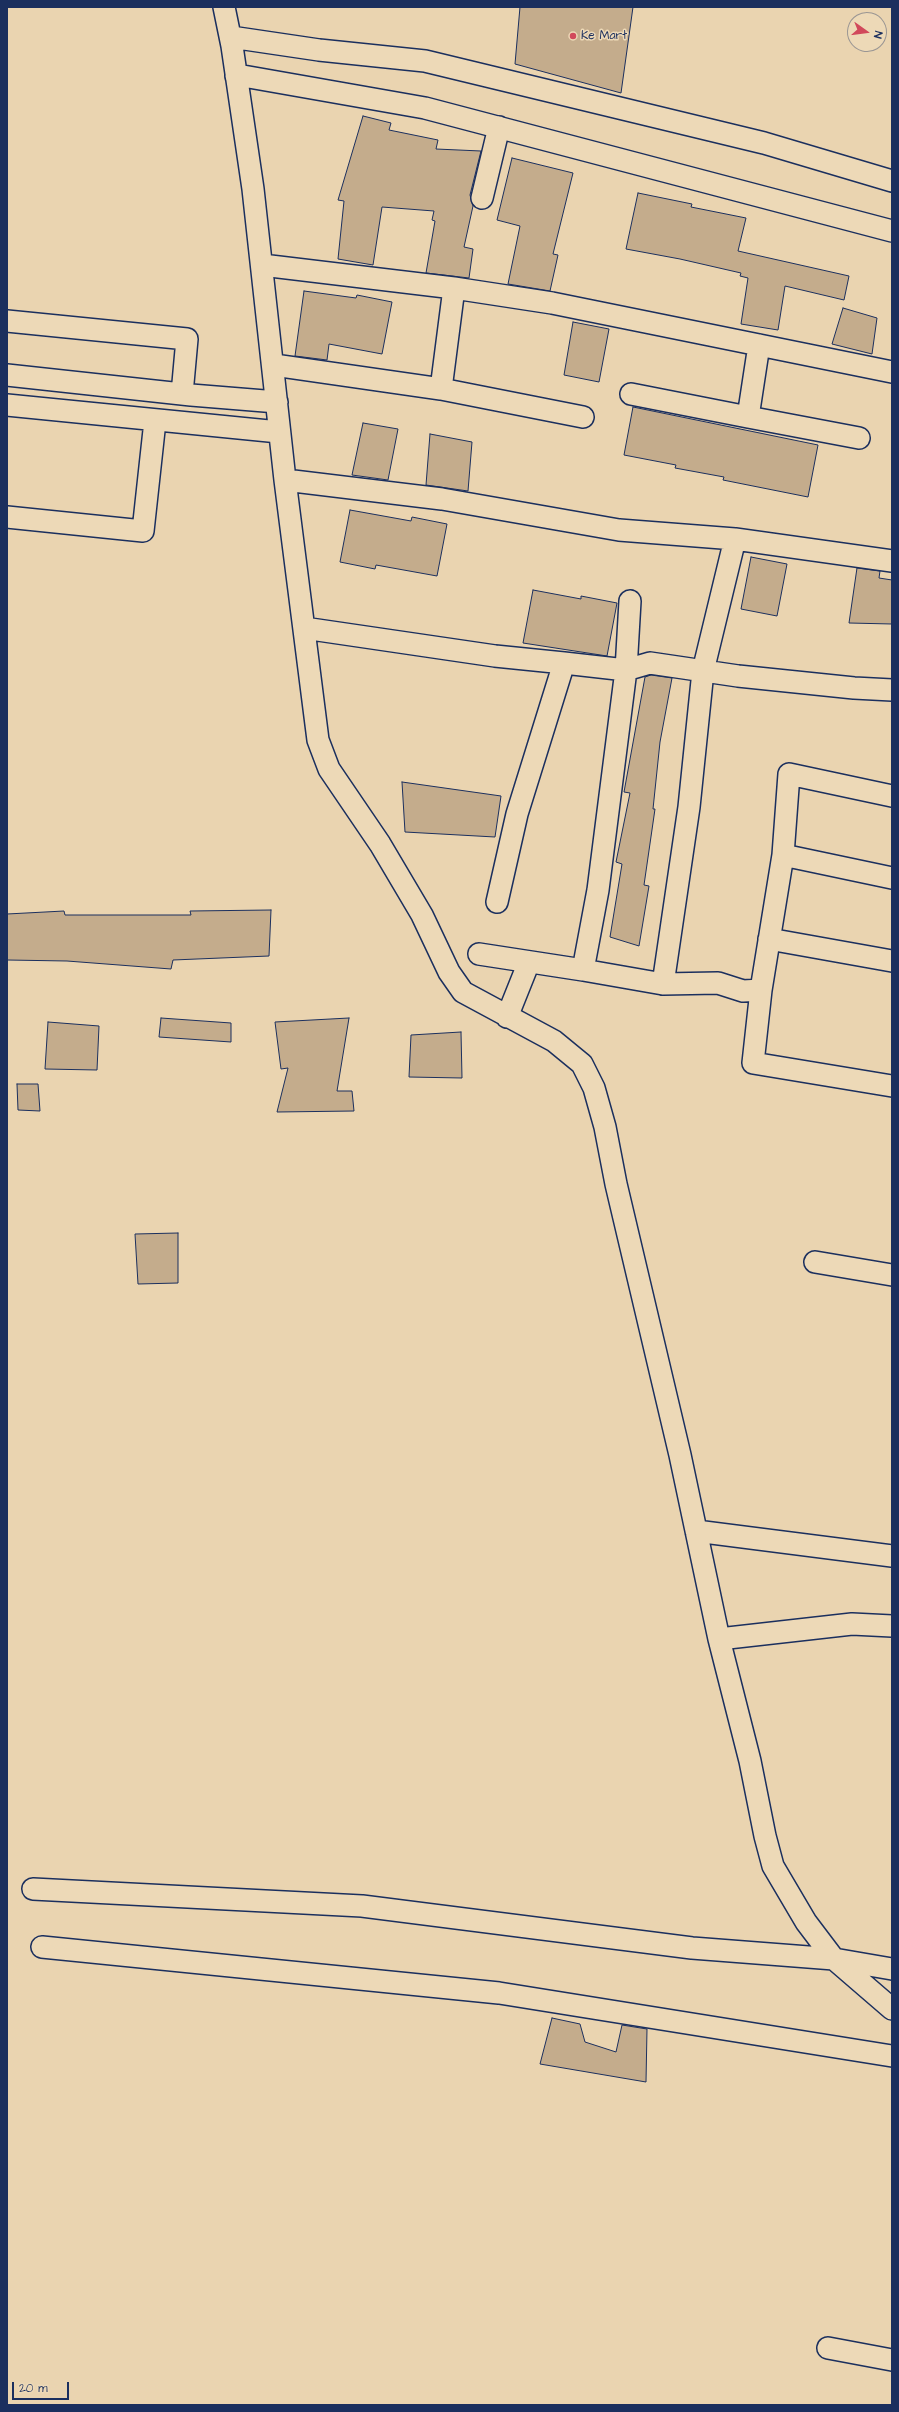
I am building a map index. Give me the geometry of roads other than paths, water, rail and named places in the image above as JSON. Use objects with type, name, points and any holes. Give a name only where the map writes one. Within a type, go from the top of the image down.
[{"type":"street","points":[[224,7],[230,37],[253,190],[274,365],[276,402],[284,480],[318,740],[329,769],[380,844],[422,915],[449,972],[463,992],[554,1041],[582,1064],[594,1088],[605,1127],[616,1184],[657,1354],[719,1639],[750,1761],[765,1836],[773,1866],[806,1922],[834,1959],[892,2009]]},
{"type":"street","points":[[230,37],[319,50],[425,62],[764,143],[892,181]]},
{"type":"street","points":[[236,76],[425,108],[892,231]]},
{"type":"street","points":[[482,198],[499,127]]},
{"type":"street","points":[[262,265],[454,288],[552,303],[892,372]]},
{"type":"street","points":[[441,389],[454,288]]},
{"type":"street","points":[[7,321],[187,340],[182,394]]},
{"type":"street","points":[[748,416],[759,345]]},
{"type":"street","points":[[274,365],[441,389],[583,417]]},
{"type":"street","points":[[7,375],[182,394],[276,402]]},
{"type":"street","points":[[631,394],[859,438]]},
{"type":"street","points":[[7,405],[279,432]]},
{"type":"street","points":[[7,517],[143,531],[155,420]]},
{"type":"street","points":[[284,480],[442,499],[619,530],[735,539],[892,561]]},
{"type":"street","points":[[663,984],[689,807],[703,671],[735,539]]},
{"type":"street","points":[[583,970],[598,890],[626,670],[630,601]]},
{"type":"street","points":[[304,628],[495,656],[626,670],[650,663],[703,671],[854,688],[892,690]]},
{"type":"street","points":[[497,902],[517,814],[564,663]]},
{"type":"street","points":[[892,796],[789,774],[783,855],[761,990],[753,1063],[892,1086]]},
{"type":"street","points":[[783,855],[892,878]]},
{"type":"street","points":[[769,939],[892,961]]},
{"type":"street","points":[[479,954],[663,984],[718,983],[742,991],[761,990]]},
{"type":"street","points":[[507,1017],[529,962]]},
{"type":"street","points":[[815,1262],[892,1275]]},
{"type":"street","points":[[696,1531],[892,1556]]},
{"type":"street","points":[[719,1639],[852,1624],[892,1626]]},
{"type":"street","points":[[33,1889],[362,1906],[692,1948],[834,1959],[892,1969]]},
{"type":"street","points":[[42,1947],[499,1993],[892,2056]]},
{"type":"street","points":[[828,2348],[892,2360]]},
{"type":"place","name":"Ke Mart","points":[[573,36]]}]
